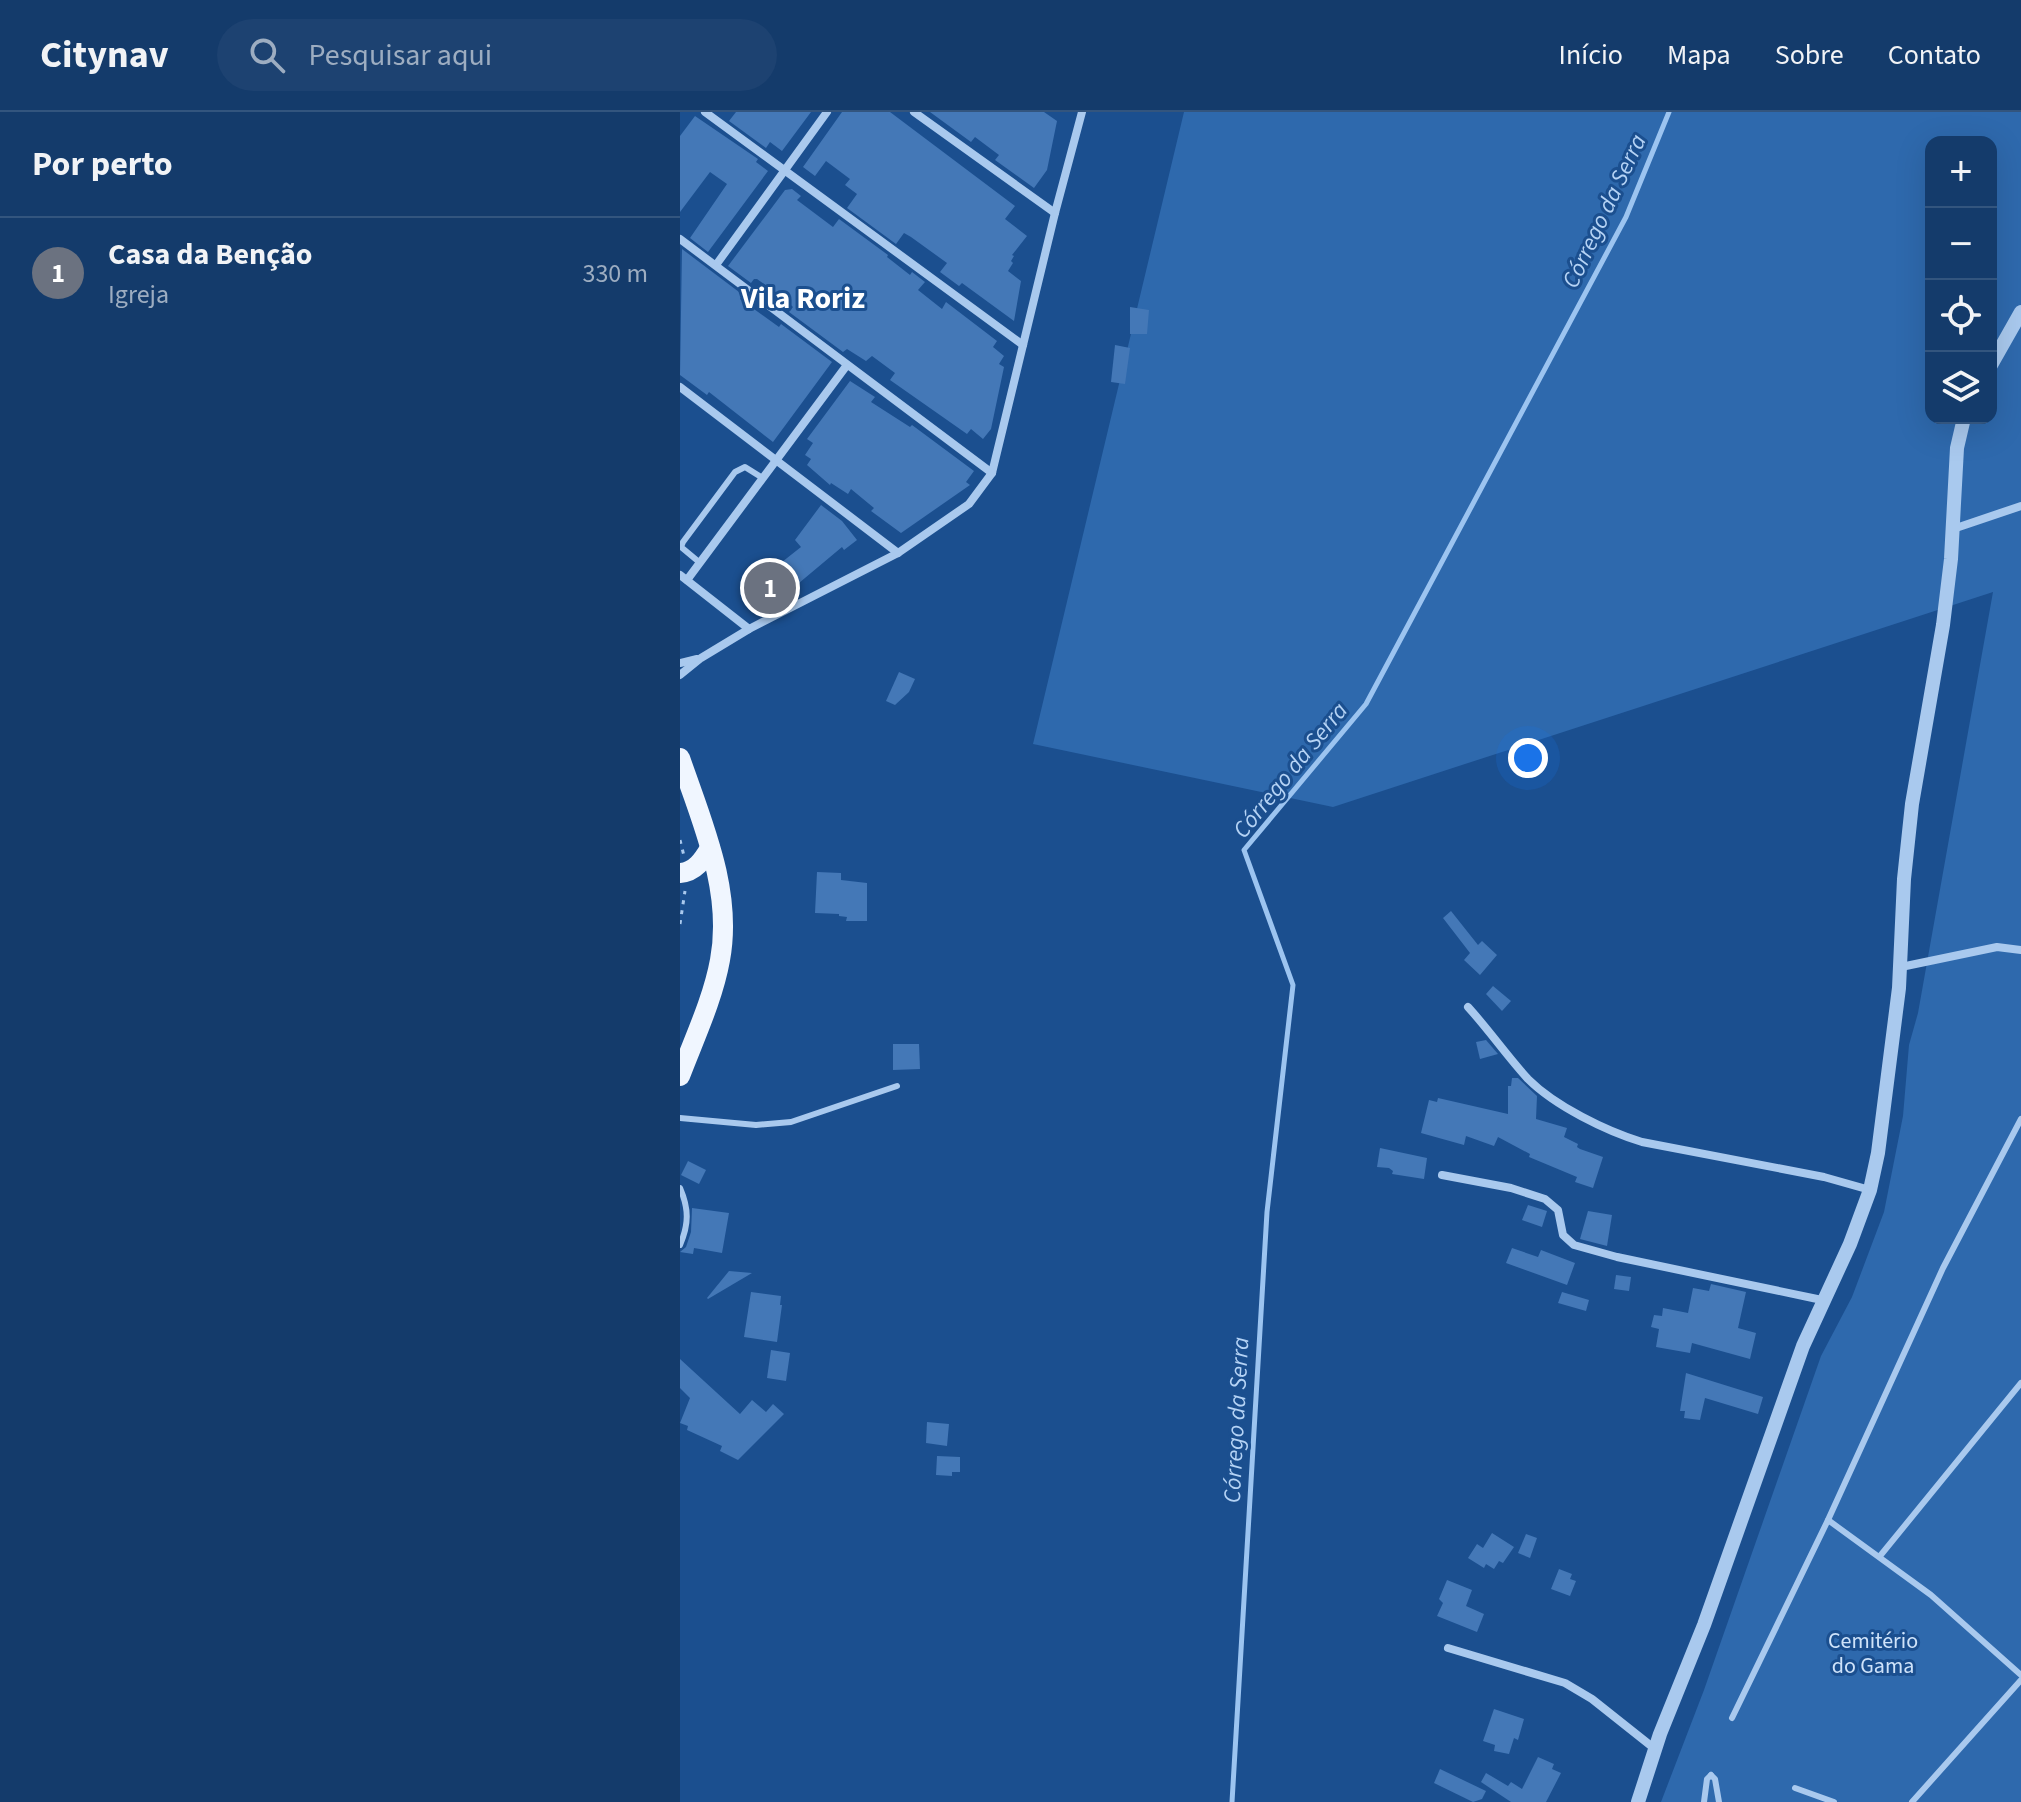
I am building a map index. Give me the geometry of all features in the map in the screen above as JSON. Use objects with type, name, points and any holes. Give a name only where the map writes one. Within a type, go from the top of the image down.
[{"type":"main road","points":[[680,758],[710,848],[722,909],[720,960],[680,1076]]},
{"type":"main road","points":[[680,873],[688,873],[699,864],[710,848]]},
{"type":"street","points":[[705,112],[1023,345]]},
{"type":"street","points":[[716,265],[827,112]]},
{"type":"street","points":[[914,112],[1055,213]]},
{"type":"street","points":[[680,675],[701,658],[749,629],[898,553],[969,504],[992,473],[1082,112]]},
{"type":"street","points":[[680,239],[992,473]]},
{"type":"street","points":[[1997,354],[2021,312]]},
{"type":"street","points":[[749,629],[684,577],[699,562],[847,365]]},
{"type":"street","points":[[680,387],[898,553]]},
{"type":"street","points":[[1638,1802],[1778,1414],[1822,1300],[1850,1244],[1870,1190],[1878,1153],[1901,967],[1904,879],[1912,804],[1943,625],[1957,448],[1963,424]]},
{"type":"street","points":[[1953,529],[2021,506]]},
{"type":"street","points":[[680,663],[701,658]]},
{"type":"street","points":[[1901,967],[1997,947],[2021,950]]},
{"type":"street","points":[[1468,1007],[1543,1092],[1613,1132],[1642,1142],[1824,1177],[1870,1190]]},
{"type":"street","points":[[1442,1175],[1511,1188],[1545,1199],[1558,1210],[1567,1241],[1583,1248],[1822,1300]]},
{"type":"street","points":[[1448,1648],[1565,1683],[1602,1706],[1655,1749]]},
{"type":"lane","points":[[699,562],[681,547],[683,542],[735,472],[745,467],[761,477]]},
{"type":"lane","points":[[680,1118],[756,1125],[791,1122],[897,1086]]},
{"type":"lane","points":[[1732,1718],[1828,1520],[1943,1268],[2021,1119]]},
{"type":"lane","points":[[680,1188],[688,1220],[680,1245]]},
{"type":"lane","points":[[1880,1556],[2021,1383]]},
{"type":"lane","points":[[1828,1520],[1931,1595],[2021,1678],[1912,1802]]},
{"type":"lane","points":[[1704,1802],[1707,1779],[1711,1775],[1715,1779],[1719,1802]]},
{"type":"lane","points":[[1795,1788],[1834,1802]]},
{"type":"green space","name":"Cemitério do Gama","points":[[1184,112],[2021,112],[2021,1802],[1661,1802],[1704,1690],[1821,1356],[1852,1297],[1884,1212],[1903,1116],[1909,1045],[1918,1013],[1993,592],[1333,807],[1033,744]]},
{"type":"building","points":[[736,112],[811,112],[782,151],[770,142],[766,148],[729,121]]},
{"type":"building","points":[[842,112],[890,112],[1015,206],[1005,219],[1027,236],[1012,255],[1013,263],[1008,271],[1021,281],[1014,321],[962,283],[959,286],[940,272],[947,263],[911,237],[904,233],[896,244],[847,208],[857,194],[845,185],[850,179],[826,161],[815,176],[803,167]]},
{"type":"building","points":[[930,112],[1044,112],[1057,121],[1047,170],[1034,188],[995,160],[999,155],[975,137],[971,142]]},
{"type":"building","points":[[695,116],[758,159],[756,162],[768,171],[708,252],[690,238],[727,184],[710,172],[680,212],[680,136]]},
{"type":"building","points":[[792,189],[801,196],[797,200],[833,227],[839,219],[910,275],[912,272],[925,282],[918,290],[942,309],[946,302],[997,341],[993,347],[1004,356],[999,364],[1004,367],[991,429],[983,439],[971,429],[967,434],[890,380],[895,373],[872,356],[866,361],[847,349],[843,352],[789,312],[793,307],[781,296],[757,279],[751,283],[728,266],[785,190]]},
{"type":"building","points":[[682,249],[743,295],[740,299],[779,327],[781,324],[832,362],[773,442],[709,392],[707,395],[680,375]]},
{"type":"building","points":[[1130,307],[1149,310],[1147,334],[1130,334]]},
{"type":"building","points":[[1115,345],[1130,348],[1125,384],[1111,382]]},
{"type":"building","points":[[850,381],[875,397],[871,402],[910,427],[912,425],[974,471],[966,482],[970,485],[901,533],[871,511],[874,508],[851,489],[848,494],[830,485],[807,465],[811,459],[805,455],[813,443],[807,439]]},
{"type":"building","points":[[821,505],[842,521],[857,540],[844,550],[842,547],[799,583],[782,562],[801,547],[795,540]]},
{"type":"building","points":[[899,672],[915,679],[909,692],[895,705],[886,701]]},
{"type":"building","points":[[817,872],[841,873],[841,880],[867,883],[867,921],[846,921],[847,917],[839,914],[815,913]]},
{"type":"building","points":[[1451,911],[1478,945],[1482,941],[1497,955],[1480,975],[1464,960],[1470,953],[1443,918]]},
{"type":"building","points":[[1493,986],[1511,1001],[1502,1011],[1486,994]]},
{"type":"building","points":[[1486,1040],[1498,1054],[1480,1059],[1476,1042]]},
{"type":"building","points":[[893,1044],[919,1044],[920,1069],[893,1070]]},
{"type":"building","points":[[1512,1078],[1518,1078],[1537,1096],[1536,1119],[1567,1128],[1564,1137],[1578,1144],[1580,1149],[1603,1157],[1593,1188],[1575,1182],[1577,1177],[1529,1157],[1530,1154],[1498,1137],[1494,1146],[1466,1136],[1464,1145],[1421,1133],[1429,1100],[1437,1102],[1438,1098],[1508,1114],[1508,1086],[1511,1086]]},
{"type":"building","points":[[1380,1148],[1427,1158],[1424,1179],[1392,1174],[1389,1168],[1377,1167]]},
{"type":"building","points":[[688,1161],[706,1170],[699,1184],[681,1175]]},
{"type":"building","points":[[1528,1205],[1547,1211],[1542,1227],[1522,1220]]},
{"type":"building","points":[[692,1208],[729,1213],[722,1253],[694,1248],[693,1254],[680,1252],[686,1247],[691,1232]]},
{"type":"building","points":[[1588,1211],[1612,1215],[1607,1246],[1580,1239]]},
{"type":"building","points":[[1512,1248],[1538,1257],[1541,1250],[1575,1263],[1567,1285],[1506,1263]]},
{"type":"building","points":[[729,1271],[752,1273],[708,1299],[707,1298]]},
{"type":"building","points":[[1616,1275],[1631,1277],[1629,1291],[1614,1289]]},
{"type":"building","points":[[1711,1284],[1746,1292],[1738,1328],[1756,1333],[1750,1359],[1692,1343],[1690,1353],[1656,1347],[1659,1329],[1651,1327],[1654,1315],[1662,1316],[1663,1308],[1688,1313],[1693,1288],[1709,1291]]},
{"type":"building","points":[[751,1292],[781,1296],[777,1342],[744,1337]]},
{"type":"building","points":[[1562,1292],[1589,1300],[1586,1311],[1558,1303]]},
{"type":"building","points":[[771,1350],[790,1353],[786,1381],[767,1378]]},
{"type":"building","points":[[680,1359],[740,1414],[752,1400],[766,1412],[773,1404],[784,1414],[738,1460],[720,1451],[722,1446],[687,1430],[688,1426],[680,1423],[690,1398],[680,1388]]},
{"type":"building","points":[[1686,1373],[1763,1397],[1758,1414],[1705,1398],[1700,1420],[1684,1418],[1685,1411],[1680,1411]]},
{"type":"building","points":[[927,1422],[949,1424],[947,1446],[926,1443]]},
{"type":"building","points":[[937,1456],[960,1457],[960,1472],[952,1472],[952,1476],[936,1475]]},
{"type":"building","points":[[1492,1533],[1514,1547],[1503,1563],[1499,1561],[1494,1569],[1486,1564],[1484,1568],[1468,1558],[1477,1544],[1483,1548]]},
{"type":"building","points":[[1526,1534],[1537,1538],[1530,1558],[1518,1553]]},
{"type":"building","points":[[1559,1569],[1572,1574],[1570,1579],[1576,1581],[1570,1596],[1551,1589]]},
{"type":"building","points":[[1447,1580],[1472,1590],[1466,1606],[1484,1614],[1477,1632],[1437,1616],[1443,1603],[1439,1599]]},
{"type":"building","points":[[1494,1709],[1524,1719],[1518,1740],[1514,1738],[1509,1754],[1494,1751],[1495,1745],[1483,1741]]},
{"type":"building","points":[[1538,1757],[1554,1764],[1552,1769],[1561,1773],[1546,1802],[1511,1802],[1481,1782],[1486,1773],[1508,1786],[1511,1782],[1522,1789]]},
{"type":"building","points":[[1440,1769],[1486,1791],[1482,1799],[1473,1802],[1434,1783]]},
{"type":"waterway","name":"Córrego da Serra","points":[[1232,1802],[1267,1212],[1293,985],[1244,850],[1366,704],[1626,217],[1669,112]]},
{"type":"place","name":"Casa da Benção","points":[[770,588]]},
{"type":"district","name":"Vila Roriz","points":[[803,298]]}]
